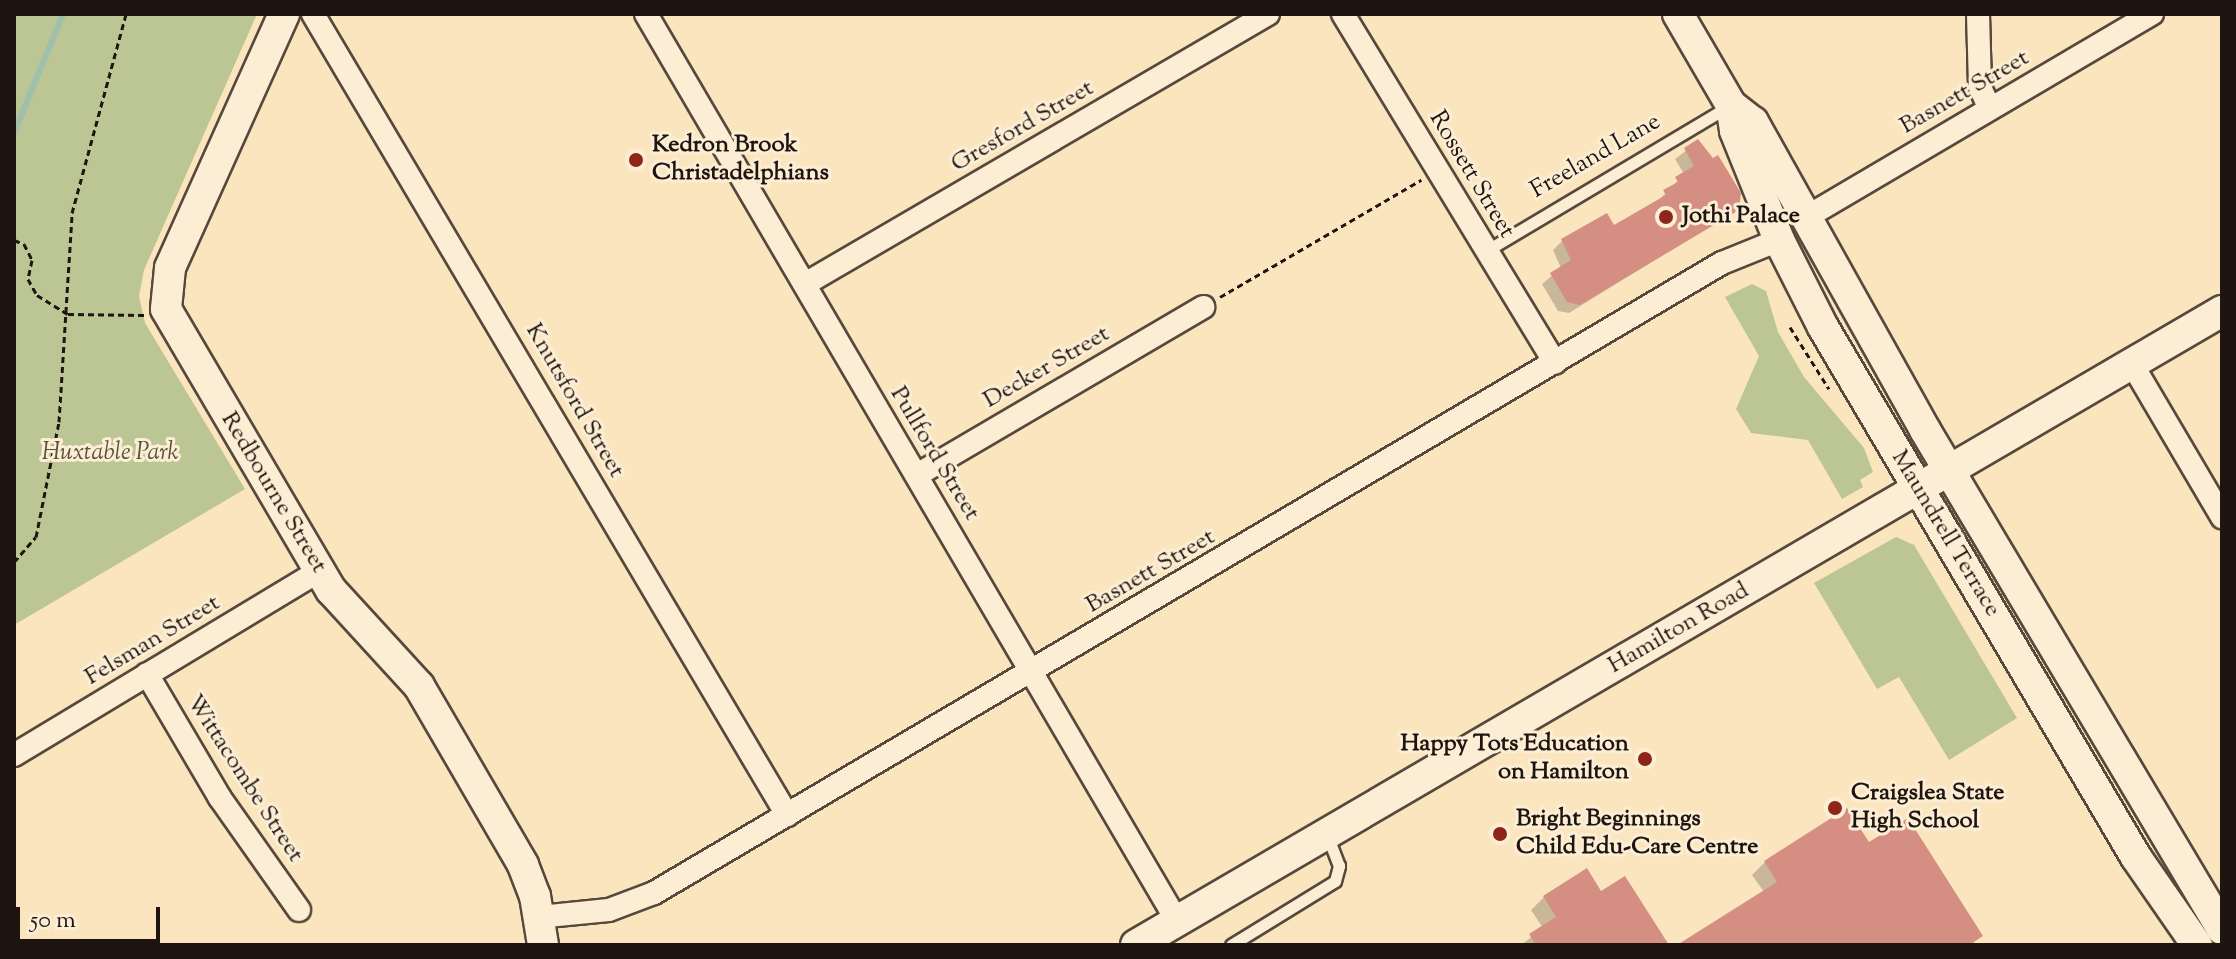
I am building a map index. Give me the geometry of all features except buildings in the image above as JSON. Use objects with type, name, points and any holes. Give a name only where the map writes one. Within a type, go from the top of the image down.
[{"type":"main road","points":[[166,309],[170,268],[284,14]]},
{"type":"main road","name":"Maundrell Terrace","points":[[1678,14],[1731,105],[1735,131],[1779,240],[1918,489],[2136,857],[2197,945]]},
{"type":"main road","name":"Maundrell Terrace","points":[[1731,105],[1753,122],[1949,471],[2222,929]]},
{"type":"main road","name":"Redbourne Street","points":[[166,309],[319,571],[342,605],[419,686],[523,865],[541,931]]},
{"type":"main road","name":"Hamilton Road","points":[[1136,945],[2222,311]]},
{"type":"street","name":"Knutsford Street","points":[[313,14],[787,815]]},
{"type":"street","name":"Pullford Street","points":[[646,14],[1177,921]]},
{"type":"street","name":"Gresford Street","points":[[805,284],[1268,14]]},
{"type":"street","name":"Rossett Street","points":[[1343,14],[1555,363]]},
{"type":"street","points":[[1978,14],[1980,87],[1990,109]]},
{"type":"street","name":"Basnett Street","points":[[1805,218],[2152,14]]},
{"type":"street","name":"Basnett Street","points":[[541,931],[637,901],[1722,263],[1779,240]]},
{"type":"street","name":"Decker Street","points":[[917,475],[1203,307]]},
{"type":"street","points":[[2132,364],[2222,517]]},
{"type":"street","name":"Felsman Street","points":[[14,755],[319,571]]},
{"type":"street","name":"Wittacombe Street","points":[[147,674],[220,798],[299,910]]},
{"type":"lane","name":"Freeland Lane","points":[[1486,252],[1731,105]]},
{"type":"lane","points":[[1231,945],[1335,881],[1339,866],[1326,833]]},
{"type":"path","points":[[14,562],[36,537],[59,422],[72,213],[126,14]]},
{"type":"path","points":[[1203,307],[1436,171]]},
{"type":"path","points":[[14,240],[24,244],[32,260],[28,279],[37,295],[68,314],[118,317],[166,309]]},
{"type":"green space","name":"Huxtable Park","points":[[14,14],[257,14],[144,270],[139,296],[145,323],[245,489],[14,625]]},
{"type":"green space","points":[[1752,284],[1766,291],[1778,332],[1804,377],[1864,448],[1873,472],[1860,480],[1863,487],[1842,499],[1808,440],[1751,433],[1736,409],[1759,356],[1725,297]]},
{"type":"green space","points":[[1896,537],[1914,545],[2017,718],[1949,760],[1899,677],[1877,689],[1814,583]]},
{"type":"waterway","points":[[14,133],[63,14]]},
{"type":"place","name":"Kedron Brook Christadelphians","points":[[636,160]]},
{"type":"place","name":"Jothi Palace","points":[[1666,217]]},
{"type":"place","name":"Happy Tots Education on Hamilton","points":[[1645,759]]},
{"type":"place","name":"Craigslea State High School","points":[[1835,808]]},
{"type":"place","name":"Bright Beginnings Child Edu-Care Centre","points":[[1500,834]]}]
